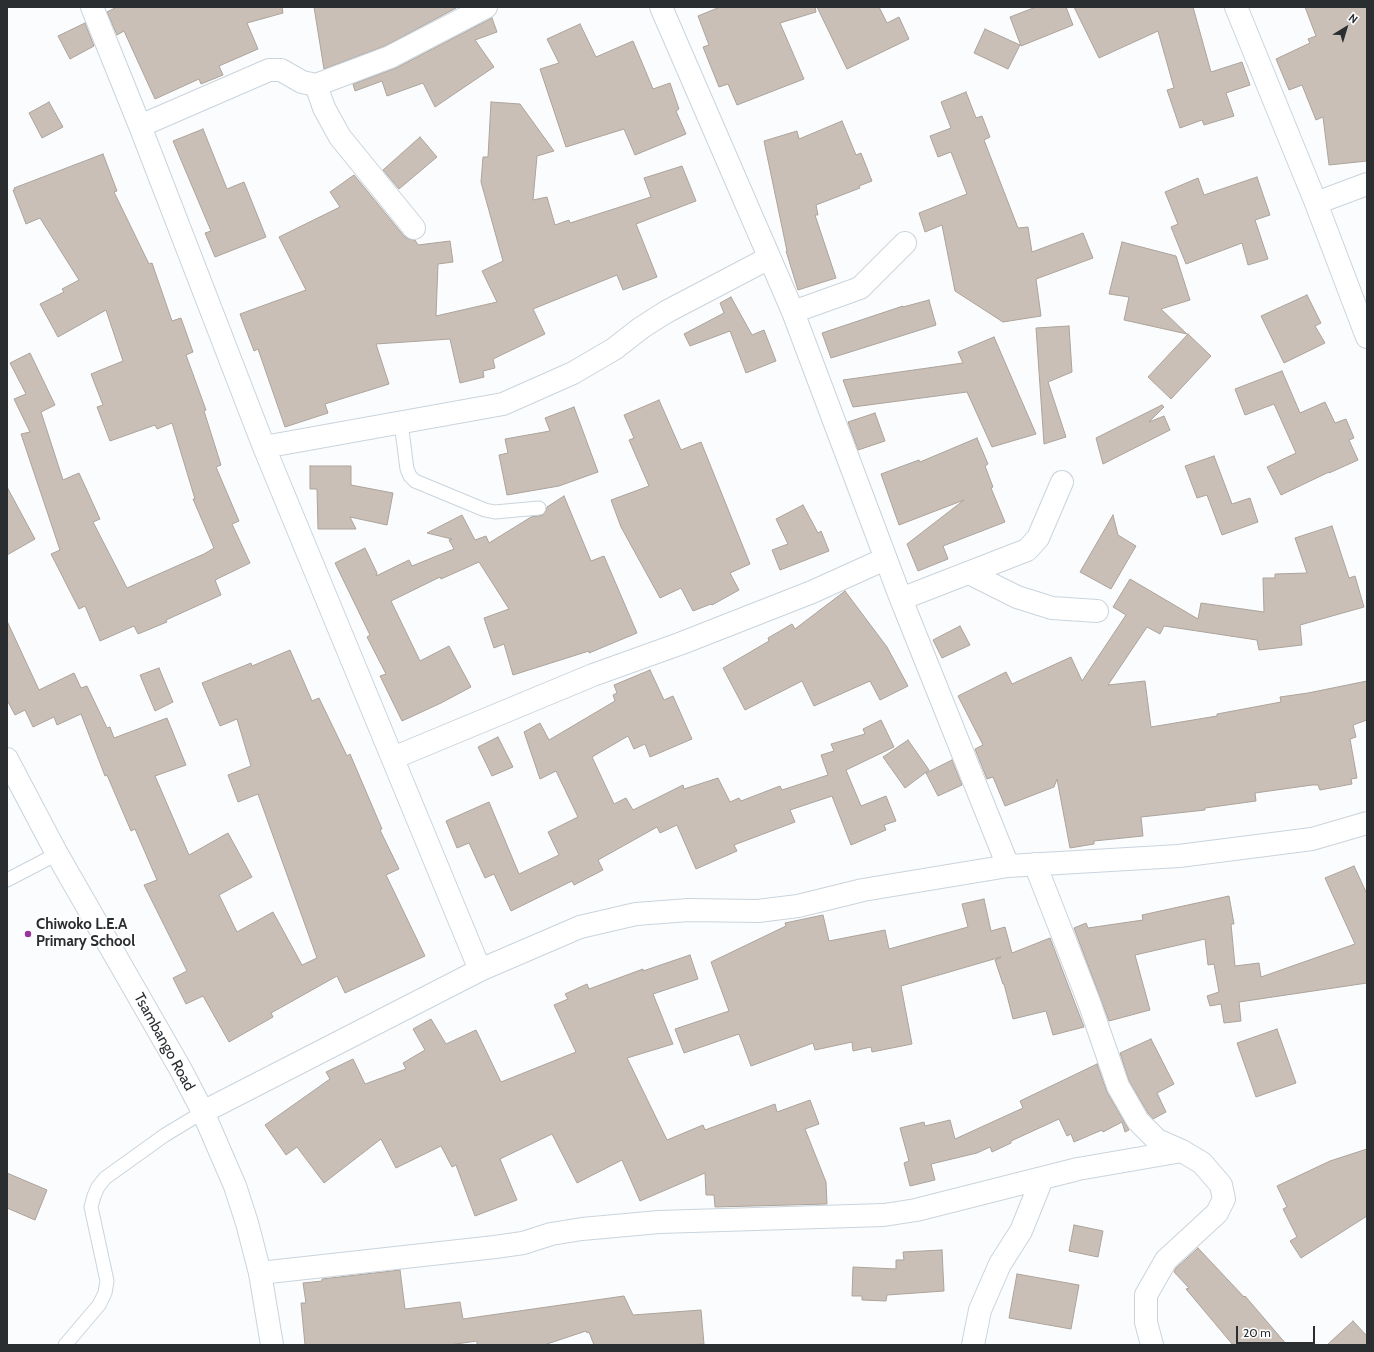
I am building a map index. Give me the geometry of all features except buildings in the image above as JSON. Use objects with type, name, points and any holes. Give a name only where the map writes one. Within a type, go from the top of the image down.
[{"type":"street","points":[[92,7],[140,126],[264,447],[480,970]]},
{"type":"street","points":[[140,126],[269,70],[281,70],[302,82],[316,85],[390,57],[486,7]]},
{"type":"street","points":[[661,7],[793,312],[885,559],[1008,866]]},
{"type":"street","points":[[1236,7],[1316,203],[1367,337]]},
{"type":"street","points":[[316,85],[324,108],[340,137],[414,228]]},
{"type":"street","points":[[1316,203],[1367,184]]},
{"type":"street","points":[[793,312],[860,288],[905,242]]},
{"type":"street","points":[[264,447],[503,404],[573,373],[614,349],[641,328],[666,312],[769,258]]},
{"type":"street","points":[[901,599],[1027,550],[1038,538],[1062,482]]},
{"type":"street","points":[[393,758],[593,675],[682,643],[812,592],[885,559]]},
{"type":"street","points":[[969,573],[1017,597],[1052,608],[1097,611]]},
{"type":"street","name":"Tsambango Road","points":[[7,759],[57,854],[181,1070],[203,1112],[235,1186],[247,1223],[260,1273],[272,1345]]},
{"type":"street","points":[[203,1112],[480,970],[580,927],[636,914],[689,910],[758,911],[791,906],[863,890],[1008,866],[1179,856],[1312,839],[1367,823]]},
{"type":"street","points":[[1035,864],[1090,1002],[1118,1086],[1138,1121],[1157,1140],[1182,1151],[1202,1164],[1221,1185],[1224,1199],[1218,1213],[1166,1260],[1146,1295],[1146,1322],[1152,1345]]},
{"type":"street","points":[[260,1273],[495,1248],[551,1234],[590,1228],[659,1222],[884,1215],[916,1210],[1078,1170],[1182,1151]]},
{"type":"street","points":[[973,1345],[980,1310],[1000,1264],[1021,1231],[1042,1179]]},
{"type":"lane","points":[[401,423],[407,469],[410,476],[415,481],[490,511],[495,512],[540,508]]},
{"type":"lane","points":[[7,880],[57,854]]},
{"type":"lane","points":[[65,1345],[99,1305],[105,1293],[106,1282],[91,1208],[98,1187],[105,1178],[165,1135],[203,1112]]},
{"type":"place","name":"Chiwoko L.E.A Primary School","points":[[28,934]]}]
